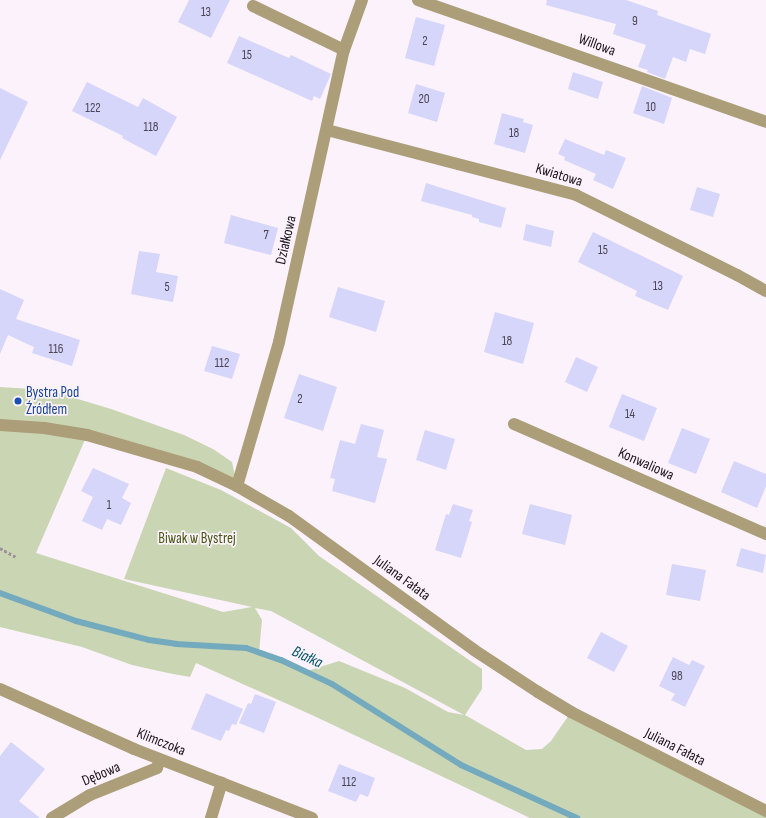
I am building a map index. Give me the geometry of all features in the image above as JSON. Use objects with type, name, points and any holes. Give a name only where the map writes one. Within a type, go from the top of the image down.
[{"type":"street","name":"Działkowa","points":[[237,486],[279,342],[344,50],[362,0]]},
{"type":"street","name":"Willowa","points":[[418,0],[766,122]]},
{"type":"street","points":[[253,6],[344,50]]},
{"type":"street","name":"Kwiatowa","points":[[327,130],[576,195],[766,291]]},
{"type":"street","name":"Konwaliowa","points":[[514,424],[766,534]]},
{"type":"street","name":"Juliana Fałata","points":[[0,425],[44,428],[87,434],[197,467],[237,486],[289,516],[474,650],[538,692],[571,712],[766,811]]},
{"type":"street","name":"Klimczoka","points":[[0,689],[160,759],[312,818]]},
{"type":"street","name":"Dębowa","points":[[52,818],[90,794],[157,768],[160,759]]},
{"type":"street","points":[[211,818],[222,783]]},
{"type":"path","points":[[0,548],[16,557]]},
{"type":"green space","name":"Biwak w Bystrej","points":[[0,387],[48,390],[111,409],[184,435],[213,449],[232,462],[237,486],[87,435],[36,553],[223,612],[252,607],[124,579],[166,468],[221,490],[291,528],[319,556],[482,669],[482,689],[465,715],[526,750],[542,749],[551,741],[571,712],[766,811],[766,818],[530,818],[314,716],[196,663],[190,677],[168,673],[132,665],[82,647],[0,627]],"holes":[[[255,608],[271,611],[464,715],[448,712],[405,688],[339,661],[307,671],[259,653],[262,620]]]},
{"type":"building","points":[[189,0],[230,0],[211,38],[178,22]]},
{"type":"building","points":[[547,0],[626,0],[658,11],[657,15],[711,34],[705,54],[690,49],[686,62],[673,57],[665,79],[647,72],[648,70],[638,67],[646,45],[613,34],[616,24],[546,5]]},
{"type":"building","points":[[416,17],[445,25],[434,66],[405,58]]},
{"type":"building","points":[[239,36],[289,58],[291,55],[331,74],[320,99],[314,96],[312,101],[227,63]]},
{"type":"building","points":[[573,72],[603,82],[598,99],[568,89]]},
{"type":"building","points":[[87,82],[138,107],[143,98],[177,117],[156,156],[122,138],[123,136],[72,111]]},
{"type":"building","points":[[416,84],[445,93],[437,122],[408,113]]},
{"type":"building","points":[[642,86],[672,98],[664,124],[633,113]]},
{"type":"building","points":[[0,88],[28,102],[0,160]]},
{"type":"building","points":[[502,113],[524,119],[523,122],[533,125],[525,153],[494,144]]},
{"type":"building","points":[[565,139],[604,155],[606,150],[626,158],[613,189],[593,180],[596,174],[564,160],[565,157],[558,154]]},
{"type":"building","points":[[426,183],[506,208],[501,228],[479,222],[479,219],[472,217],[472,215],[421,201]]},
{"type":"building","points":[[697,187],[720,194],[713,217],[690,210]]},
{"type":"building","points":[[231,215],[278,228],[271,255],[224,243]]},
{"type":"building","points":[[526,224],[554,231],[551,247],[523,240]]},
{"type":"building","points":[[593,232],[683,276],[668,310],[635,296],[637,291],[578,262]]},
{"type":"building","points":[[139,251],[160,254],[156,272],[178,276],[173,302],[131,294]]},
{"type":"building","points":[[338,287],[385,301],[376,332],[329,317]]},
{"type":"building","points":[[0,289],[24,300],[16,319],[80,340],[72,366],[32,353],[34,347],[8,335],[0,354]]},
{"type":"building","points":[[495,312],[534,323],[523,364],[484,352]]},
{"type":"building","points":[[212,346],[240,354],[232,379],[204,371]]},
{"type":"building","points":[[576,357],[598,367],[587,392],[565,382]]},
{"type":"building","points":[[299,374],[337,387],[323,431],[284,418]]},
{"type":"building","points":[[622,394],[657,408],[644,441],[609,427]]},
{"type":"building","points":[[361,424],[384,430],[377,457],[387,459],[375,503],[332,491],[335,479],[330,478],[340,440],[355,444]]},
{"type":"building","points":[[682,428],[710,439],[696,474],[668,463]]},
{"type":"building","points":[[425,430],[455,439],[446,470],[416,460]]},
{"type":"building","points":[[734,461],[766,474],[766,486],[757,508],[721,492]]},
{"type":"building","points":[[93,468],[129,484],[122,498],[131,503],[121,525],[107,519],[102,530],[82,521],[93,497],[81,491]]},
{"type":"building","points":[[453,504],[473,510],[469,521],[472,522],[461,558],[435,550],[446,514],[449,515]]},
{"type":"building","points":[[530,504],[572,515],[565,545],[522,534]]},
{"type":"building","points":[[741,548],[766,555],[763,573],[736,566]]},
{"type":"building","points":[[672,564],[706,570],[700,601],[666,595]]},
{"type":"building","points":[[601,632],[628,646],[614,672],[587,658]]},
{"type":"building","points":[[673,657],[689,665],[692,660],[705,666],[685,707],[671,700],[675,694],[659,686]]},
{"type":"building","points":[[206,693],[243,709],[236,725],[232,724],[229,731],[226,730],[221,741],[191,729]]},
{"type":"building","points":[[255,694],[276,702],[264,733],[239,723],[248,703],[251,704]]},
{"type":"building","points":[[11,742],[45,769],[19,801],[40,818],[0,818],[0,756]]},
{"type":"building","points":[[339,764],[375,778],[368,797],[360,794],[356,802],[328,791]]},
{"type":"waterway","name":"Białka","points":[[0,593],[76,621],[149,640],[176,644],[246,648],[281,660],[332,684],[461,765],[577,818]]},
{"type":"place","name":"Bystra Pod Źródłem","points":[[18,401]]}]
